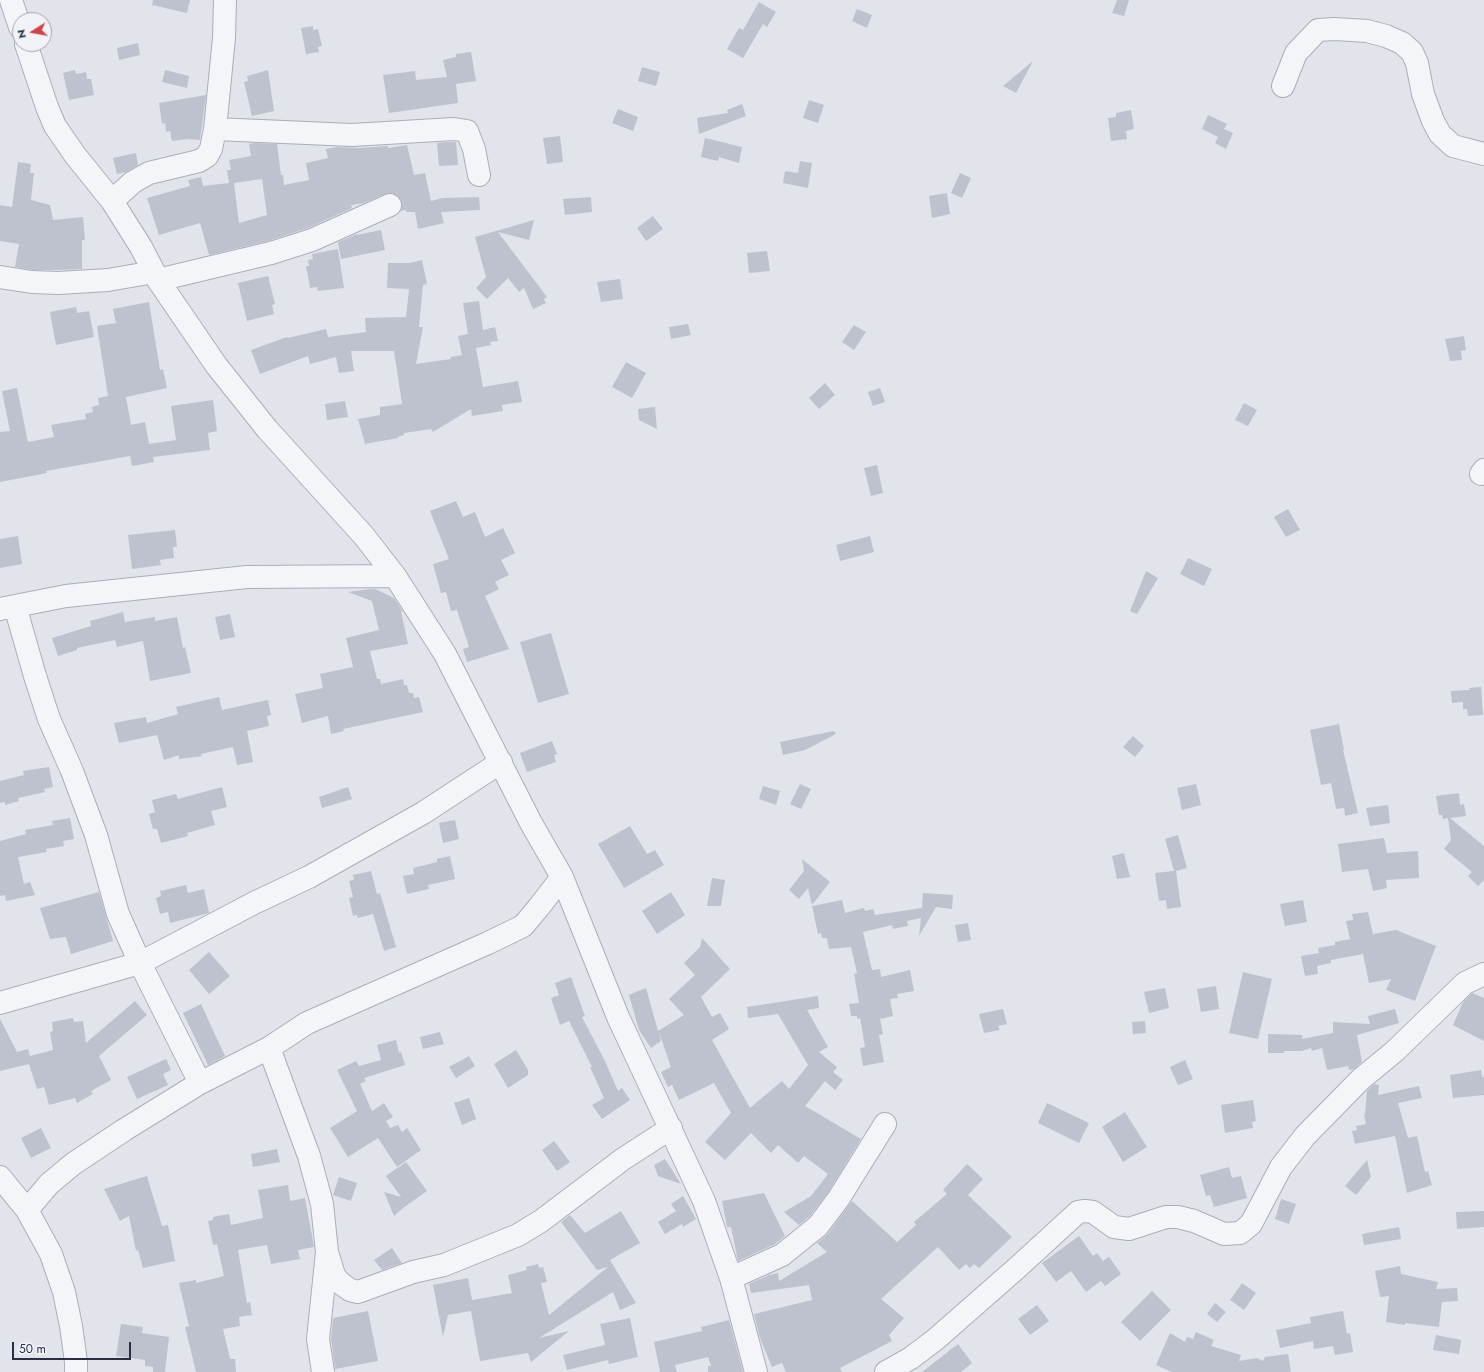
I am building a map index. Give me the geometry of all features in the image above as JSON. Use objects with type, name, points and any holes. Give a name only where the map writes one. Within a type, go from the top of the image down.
[{"type":"street","points":[[11,0],[15,12]]},
{"type":"street","points":[[112,201],[133,182],[149,173],[199,161],[207,156],[211,150],[215,129],[224,38],[225,0]]},
{"type":"street","points":[[1283,86],[1296,53],[1318,30],[1335,29],[1367,31],[1386,36],[1402,43],[1412,52],[1417,63],[1423,94],[1440,134],[1453,146],[1484,154]]},
{"type":"street","points":[[29,52],[55,126],[75,155],[112,201],[141,247],[156,276],[216,365],[267,429],[364,536],[396,576],[444,654],[531,823],[562,876],[618,1017],[704,1201],[731,1278],[756,1372]]},
{"type":"street","points":[[215,129],[352,135],[454,128],[467,131],[474,149],[479,175]]},
{"type":"street","points":[[0,277],[32,282],[58,283],[156,276],[271,253],[312,240],[390,206]]},
{"type":"street","points":[[200,1084],[140,963],[118,914],[96,836],[72,771],[49,719],[35,676],[8,608],[66,596],[247,577],[396,576]]},
{"type":"street","points":[[0,1003],[140,963],[254,903],[310,876],[423,813],[500,762]]},
{"type":"street","points":[[27,1210],[49,1184],[73,1164],[124,1130],[200,1084],[269,1048],[307,1023],[523,926],[540,907],[562,876]]},
{"type":"street","points":[[886,1372],[911,1358],[936,1339],[1018,1268],[1078,1212],[1092,1212],[1114,1227],[1129,1229],[1166,1217],[1178,1217],[1194,1221],[1224,1234],[1240,1233],[1251,1224],[1280,1167],[1305,1136],[1362,1079],[1395,1051],[1464,982],[1484,974]]},
{"type":"street","points":[[269,1048],[309,1156],[322,1204],[327,1252],[334,1275],[339,1282],[350,1290],[358,1292],[413,1272],[444,1266],[518,1235],[536,1225],[623,1159],[671,1128]]},
{"type":"street","points":[[731,1278],[782,1255],[818,1226],[839,1198],[885,1124]]},
{"type":"street","points":[[0,1178],[27,1210],[51,1254],[64,1292],[71,1326],[76,1372]]},
{"type":"street","points":[[323,1372],[318,1339],[319,1317],[327,1252]]},
{"type":"building","points":[[153,0],[190,0],[187,13],[152,5]]},
{"type":"building","points":[[1117,0],[1129,0],[1124,16],[1112,13]]},
{"type":"building","points":[[759,2],[776,12],[767,27],[763,24],[743,58],[727,49],[739,28],[743,30]]},
{"type":"building","points":[[857,9],[872,15],[867,28],[852,21]]},
{"type":"building","points":[[313,26],[313,30],[318,29],[322,46],[318,47],[319,52],[306,54],[301,28]]},
{"type":"building","points":[[138,43],[140,55],[119,60],[117,48]]},
{"type":"building","points":[[471,52],[476,81],[456,84],[458,103],[389,113],[383,75],[415,71],[416,80],[447,77],[443,60],[456,57],[456,54]]},
{"type":"building","points":[[1033,61],[1016,93],[1003,86]]},
{"type":"building","points":[[642,67],[660,72],[656,86],[638,81]]},
{"type":"building","points":[[75,70],[76,74],[86,72],[87,79],[91,79],[94,95],[69,100],[63,73]]},
{"type":"building","points":[[165,70],[189,76],[187,88],[162,82]]},
{"type":"building","points":[[268,70],[274,111],[252,116],[244,82],[248,81],[247,76]]},
{"type":"building","points":[[206,95],[200,140],[187,139],[172,141],[170,131],[166,132],[165,123],[162,124],[159,103]]},
{"type":"building","points":[[809,100],[824,105],[818,123],[803,118]]},
{"type":"building","points":[[742,104],[746,116],[699,134],[697,118],[728,113],[727,110]]},
{"type":"building","points":[[618,109],[638,117],[633,131],[612,123]]},
{"type":"building","points":[[1131,110],[1134,129],[1126,131],[1127,139],[1111,141],[1108,118],[1116,117],[1116,113]]},
{"type":"building","points":[[1208,115],[1227,124],[1224,129],[1233,133],[1226,149],[1215,143],[1218,137],[1202,129]]},
{"type":"building","points":[[560,136],[563,162],[547,164],[543,138]]},
{"type":"building","points":[[705,138],[742,147],[739,163],[719,157],[718,161],[701,157]]},
{"type":"building","points":[[456,142],[458,165],[439,166],[437,143]]},
{"type":"building","points":[[249,144],[277,144],[281,175],[283,175],[284,185],[309,180],[306,163],[328,158],[326,149],[337,147],[361,148],[388,146],[388,148],[407,145],[414,175],[425,173],[431,201],[442,198],[479,197],[480,210],[441,212],[444,223],[418,229],[415,212],[406,212],[406,210],[401,211],[401,200],[397,195],[391,193],[364,203],[351,205],[352,208],[308,228],[268,241],[209,255],[200,223],[159,235],[147,198],[190,186],[188,180],[201,177],[203,186],[229,183],[227,170],[231,170],[229,160],[251,156]],"holes":[[[262,179],[267,215],[239,223],[234,183]]]},
{"type":"building","points":[[136,153],[138,165],[126,172],[117,174],[113,158]]},
{"type":"building","points":[[800,161],[812,163],[808,188],[783,183],[785,171],[798,173]]},
{"type":"building","points":[[18,162],[31,164],[30,173],[34,173],[31,200],[50,205],[53,220],[83,217],[85,240],[82,240],[82,269],[33,270],[15,267],[19,244],[0,241],[0,205],[12,207]]},
{"type":"building","points":[[960,173],[971,178],[962,198],[951,193]]},
{"type":"building","points":[[947,193],[950,214],[932,218],[929,196]]},
{"type":"building","points":[[591,197],[592,212],[565,215],[563,199]]},
{"type":"building","points":[[653,216],[663,229],[646,241],[637,228]]},
{"type":"building","points":[[534,220],[529,240],[498,232],[547,297],[544,299],[546,303],[533,309],[524,288],[519,292],[508,278],[487,299],[476,288],[486,277],[475,237]]},
{"type":"building","points":[[381,230],[385,250],[341,259],[338,242],[357,234]]},
{"type":"building","points":[[338,249],[344,288],[318,291],[317,287],[310,288],[306,266],[309,266],[308,260],[313,259],[312,254]]},
{"type":"building","points":[[767,251],[770,271],[749,273],[747,253]]},
{"type":"building","points":[[422,260],[427,284],[423,285],[419,327],[423,327],[416,364],[451,359],[450,357],[462,355],[458,336],[468,334],[463,303],[479,301],[483,330],[495,327],[498,341],[490,342],[491,345],[476,348],[483,387],[518,381],[522,402],[502,405],[503,411],[472,416],[471,409],[433,432],[431,429],[404,433],[404,435],[398,438],[365,444],[358,419],[380,415],[380,407],[402,404],[394,351],[351,351],[354,371],[339,373],[336,357],[310,364],[308,356],[260,374],[251,350],[287,337],[326,329],[328,337],[366,332],[365,318],[406,317],[409,289],[387,288],[388,263],[410,263]]},
{"type":"building","points":[[268,276],[275,304],[272,305],[274,314],[247,321],[238,283]]},
{"type":"building","points":[[620,279],[623,299],[601,302],[597,282]]},
{"type":"building","points":[[149,302],[160,370],[163,369],[167,388],[126,397],[131,425],[145,422],[149,444],[176,440],[171,406],[213,400],[217,431],[208,433],[210,450],[153,457],[154,462],[132,466],[130,456],[46,471],[47,473],[0,482],[0,432],[10,431],[2,391],[17,388],[28,442],[54,437],[51,425],[86,419],[85,414],[93,412],[92,407],[99,405],[98,398],[108,396],[97,326],[116,323],[113,309]]},
{"type":"building","points":[[76,307],[77,313],[89,311],[94,337],[56,345],[50,312]]},
{"type":"building","points":[[688,324],[691,335],[671,339],[669,327]]},
{"type":"building","points":[[854,325],[866,332],[854,350],[842,342]]},
{"type":"building","points":[[1464,336],[1466,350],[1461,351],[1462,360],[1450,361],[1445,339]]},
{"type":"building","points":[[626,362],[646,373],[632,398],[612,387]]},
{"type":"building","points":[[825,383],[835,395],[819,409],[809,398]]},
{"type":"building","points":[[880,388],[885,402],[873,406],[868,392]]},
{"type":"building","points":[[345,401],[348,417],[327,420],[325,404]]},
{"type":"building","points":[[1244,403],[1257,410],[1248,426],[1235,420]]},
{"type":"building","points":[[655,407],[657,429],[639,420],[638,409]]},
{"type":"building","points":[[877,465],[883,493],[871,496],[864,468]]},
{"type":"building","points":[[456,501],[463,517],[475,512],[485,537],[503,528],[515,553],[501,560],[509,575],[495,582],[499,589],[485,596],[509,649],[467,662],[463,649],[469,647],[457,610],[451,611],[446,592],[441,593],[433,564],[449,559],[430,511]]},
{"type":"building","points":[[1288,509],[1300,530],[1286,537],[1274,517]]},
{"type":"building","points":[[175,530],[177,547],[173,547],[174,558],[160,560],[161,565],[132,569],[128,535]]},
{"type":"building","points":[[18,536],[22,564],[0,568],[0,539]]},
{"type":"building","points":[[870,536],[874,552],[840,561],[836,545]]},
{"type":"building","points":[[1188,558],[1212,569],[1204,586],[1180,574]]},
{"type":"building","points":[[1146,571],[1158,578],[1137,614],[1130,611]]},
{"type":"building","points":[[375,589],[394,598],[403,612],[401,611],[408,644],[370,651],[377,679],[380,679],[381,684],[403,679],[404,685],[407,685],[409,693],[413,693],[414,698],[419,697],[423,712],[343,729],[344,731],[331,734],[328,716],[302,723],[295,694],[323,688],[320,674],[353,667],[346,638],[379,630],[372,601],[348,592]]},
{"type":"building","points":[[123,612],[125,622],[155,617],[155,621],[177,617],[183,648],[185,647],[191,673],[150,681],[143,641],[117,647],[115,640],[77,648],[77,650],[58,656],[52,638],[91,626],[90,621]]},
{"type":"building","points":[[230,614],[235,637],[220,640],[215,617]]},
{"type":"building","points":[[551,633],[569,694],[538,703],[520,642]]},
{"type":"building","points":[[1481,687],[1483,715],[1468,716],[1467,709],[1463,709],[1463,702],[1452,703],[1451,691],[1470,690],[1469,688]]},
{"type":"building","points":[[219,697],[222,710],[268,700],[271,715],[267,716],[269,726],[247,731],[253,762],[237,765],[233,747],[201,754],[202,756],[179,759],[179,755],[164,760],[157,735],[119,743],[114,723],[146,717],[147,723],[178,714],[176,707]]},
{"type":"building","points":[[1339,724],[1343,750],[1358,813],[1345,816],[1344,808],[1336,809],[1331,783],[1321,785],[1310,730]]},
{"type":"building","points":[[834,731],[836,734],[805,750],[783,755],[780,742]]},
{"type":"building","points":[[1133,736],[1144,746],[1135,757],[1123,747]]},
{"type":"building","points":[[552,741],[557,754],[554,755],[556,762],[527,772],[520,753]]},
{"type":"building","points":[[49,767],[53,787],[44,789],[45,792],[18,798],[19,801],[5,805],[5,802],[0,803],[0,781],[24,775],[23,771]]},
{"type":"building","points":[[800,784],[811,789],[801,809],[790,804]]},
{"type":"building","points":[[1196,784],[1201,805],[1182,810],[1177,788]]},
{"type":"building","points":[[763,786],[780,791],[776,805],[759,799]]},
{"type":"building","points":[[222,787],[227,807],[211,811],[215,825],[187,833],[188,836],[161,843],[157,829],[153,829],[149,814],[155,812],[152,800],[176,794],[178,799]]},
{"type":"building","points":[[348,787],[352,799],[322,808],[319,797]]},
{"type":"building","points":[[1459,793],[1460,805],[1464,804],[1466,816],[1450,818],[1484,846],[1484,882],[1483,881],[1478,886],[1468,876],[1472,872],[1444,849],[1451,840],[1448,818],[1443,819],[1442,815],[1439,815],[1436,796]]},
{"type":"building","points":[[1388,805],[1390,823],[1370,826],[1366,808]]},
{"type":"building","points":[[70,818],[74,839],[63,841],[64,846],[46,849],[47,852],[18,857],[24,884],[30,882],[35,895],[6,901],[5,895],[0,896],[0,841],[26,834],[25,830],[53,825],[52,821]]},
{"type":"building","points":[[455,820],[459,839],[443,843],[439,823]]},
{"type":"building","points":[[630,826],[647,854],[655,850],[664,865],[624,888],[598,844]]},
{"type":"building","points":[[1178,835],[1187,868],[1176,871],[1181,907],[1167,909],[1166,900],[1159,901],[1155,873],[1174,871],[1165,839]]},
{"type":"building","points":[[1384,838],[1387,853],[1418,851],[1419,878],[1386,880],[1387,888],[1373,891],[1368,869],[1342,872],[1338,844]]},
{"type":"building","points":[[1124,853],[1130,877],[1117,879],[1112,856]]},
{"type":"building","points":[[450,856],[455,879],[428,885],[429,889],[407,894],[403,876],[414,874],[413,868],[437,862],[437,859]]},
{"type":"building","points":[[802,859],[830,882],[812,905],[808,888],[799,899],[789,890],[804,871]]},
{"type":"building","points":[[371,871],[377,894],[380,893],[396,947],[384,951],[373,914],[358,918],[357,915],[353,916],[349,898],[353,897],[349,881],[354,880],[353,875]]},
{"type":"building","points":[[712,878],[725,880],[721,906],[707,906]]},
{"type":"building","points":[[186,885],[188,893],[204,889],[209,913],[170,923],[168,912],[160,914],[156,898],[161,896],[160,891]]},
{"type":"building","points":[[99,892],[113,941],[71,954],[66,937],[50,939],[40,908]]},
{"type":"building","points":[[671,892],[685,915],[657,934],[642,911]]},
{"type":"building","points":[[923,893],[953,895],[952,909],[936,907],[919,936],[921,918],[907,921],[908,926],[893,929],[892,925],[863,932],[872,970],[880,969],[881,977],[910,970],[914,991],[897,994],[898,998],[890,999],[893,1016],[880,1019],[883,1034],[879,1035],[884,1062],[863,1066],[860,1048],[865,1047],[860,1018],[857,1019],[857,1016],[851,1016],[849,1004],[859,1003],[854,974],[857,973],[851,947],[829,949],[827,938],[822,938],[821,933],[818,934],[812,906],[842,900],[845,913],[864,908],[865,911],[873,909],[875,915],[922,908]]},
{"type":"building","points":[[1303,900],[1307,922],[1285,926],[1280,904]]},
{"type":"building","points":[[1368,912],[1373,934],[1396,930],[1436,946],[1415,1001],[1386,990],[1391,979],[1369,983],[1363,954],[1331,960],[1331,963],[1317,966],[1318,974],[1305,976],[1301,956],[1319,953],[1318,948],[1335,945],[1335,942],[1350,939],[1346,921],[1353,920],[1352,914]]},
{"type":"building","points":[[968,923],[971,940],[958,942],[955,925]]},
{"type":"building","points":[[702,938],[730,969],[701,997],[712,1017],[720,1013],[729,1029],[712,1040],[750,1108],[782,1081],[789,1089],[808,1065],[778,1014],[748,1018],[747,1007],[818,996],[819,1008],[807,1010],[828,1047],[819,1052],[837,1067],[833,1072],[843,1080],[835,1090],[825,1081],[805,1106],[861,1139],[829,1191],[809,1217],[799,1225],[784,1212],[811,1196],[828,1174],[804,1156],[798,1163],[778,1145],[771,1153],[751,1133],[725,1160],[705,1142],[731,1113],[714,1083],[679,1100],[672,1085],[668,1087],[661,1072],[671,1067],[659,1032],[661,1041],[651,1048],[639,1030],[629,995],[646,988],[658,1031],[684,1015],[669,999],[695,975],[684,963],[700,947]]},
{"type":"building","points":[[209,952],[230,976],[209,994],[189,970]]},
{"type":"building","points":[[1243,972],[1272,979],[1258,1039],[1229,1033]]},
{"type":"building","points":[[571,977],[585,1016],[582,1017],[605,1061],[618,1091],[622,1088],[630,1100],[602,1119],[592,1105],[604,1098],[590,1067],[592,1067],[569,1021],[560,1025],[551,998],[559,995],[555,983]]},
{"type":"building","points":[[1216,986],[1219,1009],[1201,1012],[1197,989]]},
{"type":"building","points":[[1165,988],[1169,1008],[1149,1013],[1144,992]]},
{"type":"building","points":[[1472,993],[1484,998],[1484,1041],[1453,1025],[1463,1002]]},
{"type":"building","points":[[135,1001],[147,1015],[99,1056],[111,1080],[91,1091],[93,1094],[77,1103],[75,1098],[49,1105],[44,1087],[37,1089],[29,1064],[0,1071],[0,1019],[17,1052],[28,1049],[30,1056],[53,1050],[50,1032],[53,1031],[52,1022],[73,1018],[74,1022],[83,1021],[86,1043]]},
{"type":"building","points":[[201,1004],[225,1056],[208,1065],[183,1013]]},
{"type":"building","points":[[1003,1009],[1007,1024],[998,1026],[1000,1030],[984,1033],[979,1014]]},
{"type":"building","points":[[1395,1009],[1399,1023],[1357,1035],[1362,1062],[1354,1069],[1349,1070],[1348,1066],[1327,1070],[1322,1048],[1312,1051],[1311,1048],[1302,1051],[1268,1053],[1268,1034],[1302,1035],[1302,1039],[1333,1033],[1333,1022],[1370,1024],[1368,1016]]},
{"type":"building","points":[[1145,1021],[1146,1033],[1133,1034],[1132,1022]]},
{"type":"building","points":[[440,1032],[444,1044],[423,1049],[420,1037]]},
{"type":"building","points":[[396,1040],[399,1053],[401,1052],[405,1065],[364,1078],[366,1081],[360,1084],[372,1111],[384,1103],[393,1117],[386,1121],[390,1128],[398,1125],[402,1132],[407,1128],[421,1150],[397,1167],[378,1138],[348,1157],[330,1128],[357,1111],[337,1070],[356,1061],[359,1066],[381,1060],[377,1045]]},
{"type":"building","points":[[516,1050],[528,1070],[528,1075],[508,1088],[494,1064]]},
{"type":"building","points":[[469,1056],[475,1066],[456,1078],[449,1067]]},
{"type":"building","points":[[166,1059],[171,1070],[163,1074],[168,1085],[137,1099],[127,1077]]},
{"type":"building","points":[[1185,1060],[1193,1079],[1178,1085],[1170,1067]]},
{"type":"building","points":[[1481,1070],[1482,1077],[1484,1077],[1484,1095],[1453,1098],[1450,1075]]},
{"type":"building","points":[[1374,1084],[1379,1085],[1378,1095],[1419,1086],[1422,1098],[1398,1103],[1408,1138],[1417,1136],[1425,1172],[1428,1171],[1432,1185],[1407,1193],[1395,1136],[1355,1144],[1352,1131],[1357,1130],[1356,1126],[1366,1124],[1364,1114],[1367,1091]]},
{"type":"building","points":[[469,1098],[476,1119],[462,1125],[454,1103]]},
{"type":"building","points":[[1253,1100],[1256,1121],[1252,1122],[1253,1128],[1225,1133],[1221,1105]]},
{"type":"building","points":[[1047,1103],[1089,1123],[1079,1143],[1038,1123]]},
{"type":"building","points":[[1125,1112],[1147,1147],[1123,1162],[1102,1127]]},
{"type":"building","points":[[41,1128],[51,1148],[31,1158],[21,1138]]},
{"type":"building","points":[[554,1141],[570,1162],[557,1171],[542,1150]]},
{"type":"building","points":[[277,1149],[280,1162],[253,1167],[251,1154]]},
{"type":"building","points":[[665,1159],[681,1184],[658,1176],[654,1165]]},
{"type":"building","points":[[1367,1160],[1371,1177],[1356,1195],[1345,1186]]},
{"type":"building","points":[[406,1162],[427,1191],[394,1216],[384,1192],[401,1197],[386,1176]]},
{"type":"building","points":[[967,1164],[983,1179],[968,1195],[1012,1237],[979,1268],[974,1264],[970,1268],[966,1264],[959,1270],[938,1247],[881,1299],[904,1318],[889,1335],[892,1341],[840,1368],[842,1372],[786,1372],[782,1363],[772,1367],[760,1338],[754,1314],[812,1300],[809,1285],[751,1293],[749,1284],[769,1275],[778,1273],[779,1281],[827,1252],[817,1243],[828,1234],[852,1201],[897,1242],[916,1225],[914,1222],[947,1194],[943,1190]]},
{"type":"building","points":[[1229,1167],[1232,1178],[1241,1176],[1247,1198],[1214,1207],[1210,1195],[1206,1196],[1200,1175]]},
{"type":"building","points":[[147,1176],[162,1226],[168,1225],[175,1261],[143,1268],[138,1250],[136,1251],[129,1216],[120,1221],[104,1189]]},
{"type":"building","points":[[339,1177],[357,1183],[351,1201],[333,1195]]},
{"type":"building","points":[[288,1185],[290,1201],[305,1198],[314,1247],[298,1250],[300,1259],[271,1264],[267,1245],[238,1250],[247,1303],[250,1302],[252,1315],[239,1317],[240,1326],[223,1329],[230,1359],[235,1359],[236,1372],[196,1372],[185,1327],[189,1326],[179,1283],[196,1280],[196,1283],[224,1276],[217,1244],[213,1245],[208,1221],[213,1220],[213,1217],[229,1214],[231,1225],[263,1218],[258,1190]]},
{"type":"building","points":[[764,1193],[785,1236],[775,1244],[738,1261],[731,1227],[727,1227],[722,1201]]},
{"type":"building","points":[[683,1196],[696,1219],[683,1227],[682,1224],[665,1234],[658,1222],[676,1211],[671,1204]]},
{"type":"building","points":[[1281,1199],[1296,1204],[1289,1224],[1275,1219]]},
{"type":"building","points":[[621,1211],[640,1243],[610,1260],[636,1303],[620,1310],[613,1292],[539,1338],[569,1331],[531,1362],[528,1353],[480,1361],[471,1311],[448,1315],[443,1337],[433,1285],[468,1278],[472,1300],[512,1293],[508,1275],[527,1270],[526,1267],[538,1264],[539,1268],[543,1267],[547,1282],[541,1283],[549,1315],[608,1267],[597,1270],[561,1222],[570,1215],[585,1233]]},
{"type":"building","points":[[1484,1211],[1484,1227],[1457,1229],[1456,1212]]},
{"type":"building","points":[[1399,1227],[1401,1239],[1364,1245],[1362,1234]]},
{"type":"building","points":[[1079,1236],[1093,1256],[1097,1253],[1103,1261],[1109,1257],[1121,1274],[1105,1286],[1101,1281],[1086,1292],[1071,1271],[1056,1282],[1042,1263]]},
{"type":"building","points":[[392,1248],[402,1263],[382,1270],[374,1260]]},
{"type":"building","points":[[1400,1266],[1401,1274],[1438,1282],[1436,1289],[1457,1288],[1458,1301],[1442,1302],[1439,1327],[1405,1323],[1405,1325],[1386,1322],[1389,1296],[1380,1297],[1375,1271]]},
{"type":"building","points":[[1242,1283],[1256,1293],[1244,1310],[1230,1300]]},
{"type":"building","points":[[1152,1291],[1171,1310],[1140,1341],[1121,1322]]},
{"type":"building","points":[[1215,1303],[1226,1312],[1217,1322],[1207,1314]]},
{"type":"building","points":[[1037,1305],[1049,1321],[1030,1335],[1018,1319]]},
{"type":"building","points":[[368,1311],[378,1361],[335,1369],[331,1339],[333,1318]]},
{"type":"building","points":[[1343,1311],[1347,1334],[1350,1333],[1353,1352],[1335,1355],[1333,1346],[1314,1349],[1313,1341],[1280,1348],[1276,1330],[1311,1323],[1310,1317]]},
{"type":"building","points":[[630,1318],[638,1357],[609,1364],[608,1360],[567,1370],[563,1355],[605,1345],[600,1324]]},
{"type":"building","points":[[729,1320],[743,1372],[708,1372],[708,1366],[711,1366],[708,1357],[675,1365],[677,1372],[660,1372],[654,1342],[702,1331],[701,1327]]},
{"type":"building","points":[[121,1324],[143,1327],[142,1333],[169,1337],[165,1372],[153,1372],[153,1367],[145,1366],[145,1360],[116,1356]]},
{"type":"building","points":[[1196,1332],[1214,1340],[1211,1346],[1241,1355],[1239,1361],[1257,1358],[1263,1361],[1265,1357],[1288,1354],[1291,1372],[1172,1372],[1156,1365],[1170,1333],[1185,1342],[1187,1337],[1193,1339]]},
{"type":"building","points":[[1436,1335],[1461,1340],[1459,1354],[1433,1350]]},
{"type":"building","points":[[958,1344],[972,1363],[961,1372],[922,1372]]}]
